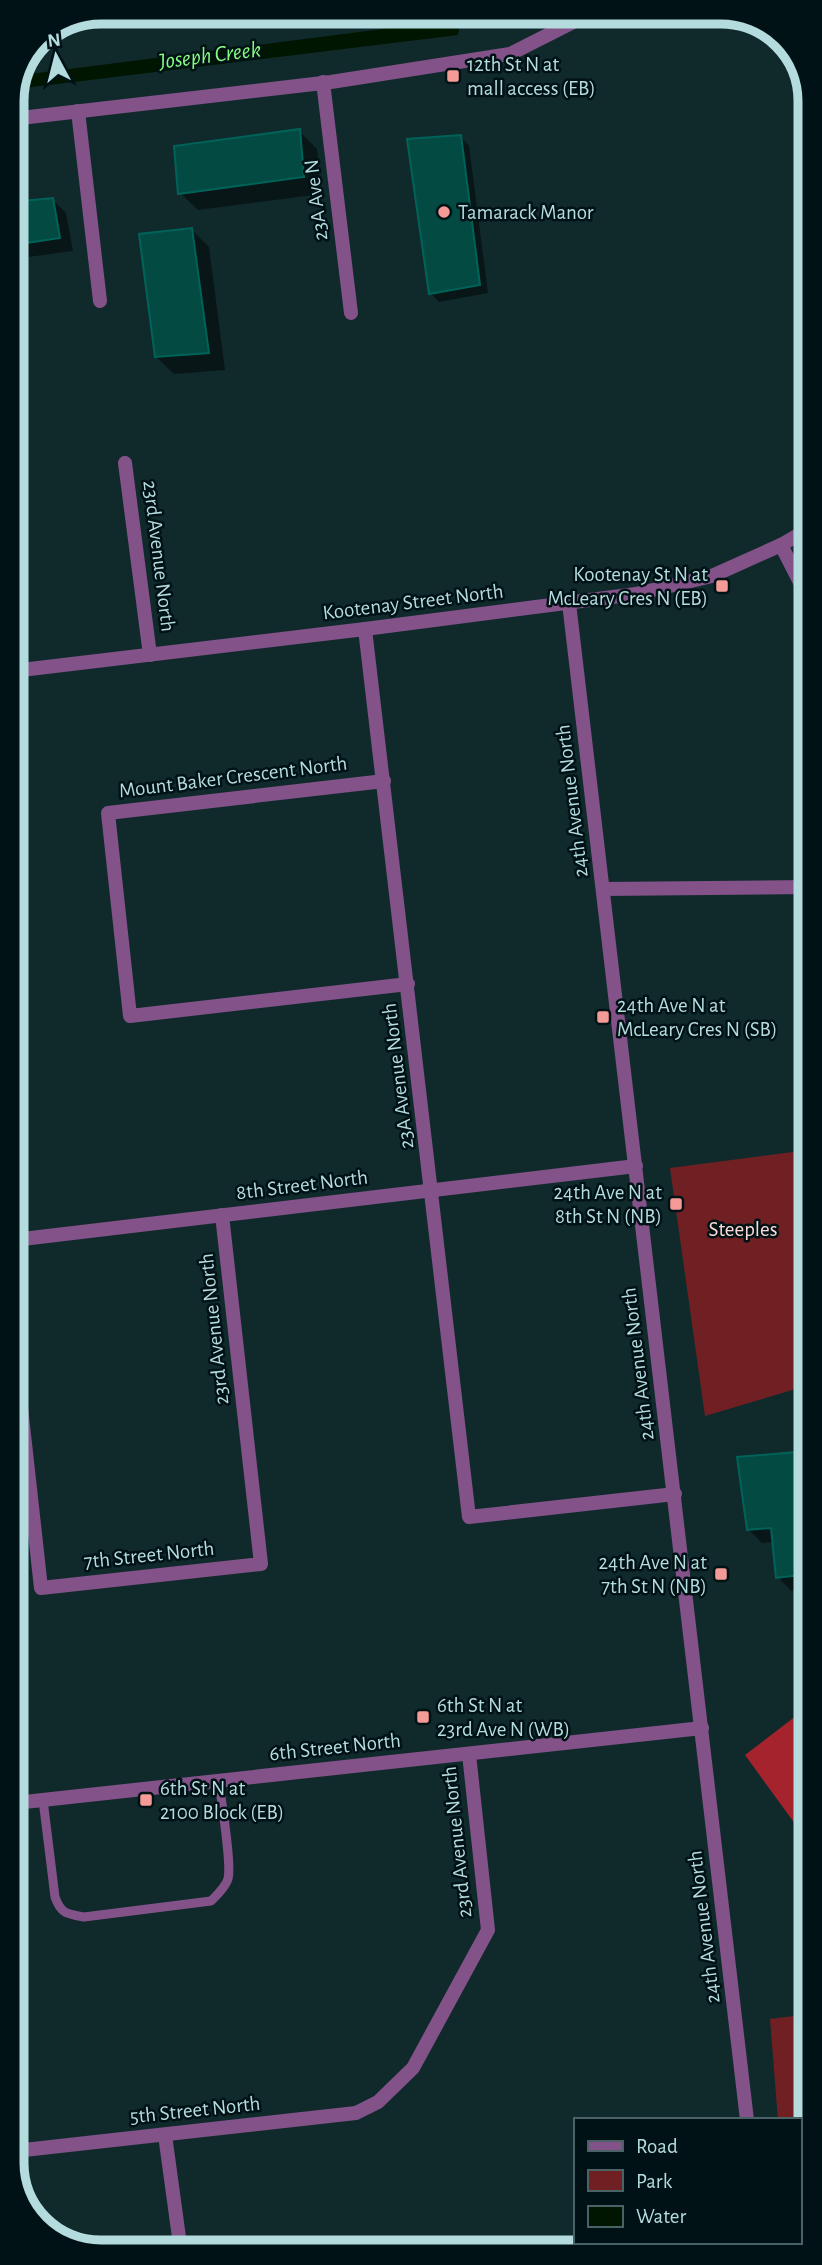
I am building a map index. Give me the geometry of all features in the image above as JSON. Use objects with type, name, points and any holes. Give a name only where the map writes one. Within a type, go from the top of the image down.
[{"type":"street","points":[[25,117],[323,82],[510,54],[568,25]]},
{"type":"street","name":"23A Ave N","points":[[323,82],[351,313]]},
{"type":"street","points":[[78,111],[100,300]]},
{"type":"street","name":"23rd Avenue North","points":[[125,463],[150,655]]},
{"type":"street","name":"Kootenay Street North","points":[[25,670],[636,594],[712,576],[798,535]]},
{"type":"street","points":[[781,545],[798,578]]},
{"type":"street","name":"24th Avenue North","points":[[569,603],[747,2118]]},
{"type":"street","name":"23A Avenue North","points":[[365,629],[469,1517],[675,1494]]},
{"type":"street","name":"Mount Baker Crescent North","points":[[384,780],[108,813],[130,1016],[408,984]]},
{"type":"street","points":[[603,889],[798,887]]},
{"type":"street","name":"8th Street North","points":[[24,1239],[636,1166]]},
{"type":"street","name":"23rd Avenue North","points":[[222,1215],[261,1564]]},
{"type":"street","name":"7th Street North","points":[[24,1438],[41,1588],[261,1564]]},
{"type":"street","name":"6th Street North","points":[[24,1802],[702,1728]]},
{"type":"street","name":"23rd Avenue North","points":[[378,2102],[413,2068],[488,1930],[469,1754]]},
{"type":"street","name":"5th Street North","points":[[24,2150],[356,2113],[378,2102]]},
{"type":"street","points":[[165,2135],[179,2240]]},
{"type":"lane","points":[[43,1800],[55,1897],[59,1909],[84,1917],[211,1901],[220,1892],[228,1879],[228,1863],[219,1780]]},
{"type":"green space","name":"Steeples","points":[[798,1151],[798,1388],[705,1416],[670,1168]]},
{"type":"green space","points":[[798,2016],[798,2118],[778,2118],[770,2019]]},
{"type":"shaded area","points":[[798,1714],[798,1828],[745,1755]]},
{"type":"water","name":"Joseph Creek","points":[[418,25],[460,25],[458,35],[26,88],[30,74]]},
{"type":"building","points":[[300,129],[304,177],[178,194],[174,146]]},
{"type":"building","name":"Tamarack Manor","points":[[461,135],[480,285],[429,294],[407,139]]},
{"type":"building","points":[[53,198],[60,238],[25,243],[25,201]]},
{"type":"building","points":[[192,228],[209,353],[155,357],[139,234]]},
{"type":"building","points":[[798,1452],[798,1575],[776,1578],[771,1528],[747,1530],[737,1457]]},
{"type":"place","name":"12th St N at mall access (EB)","points":[[453,76]]},
{"type":"place","name":"Tamarack Manor","points":[[444,212]]},
{"type":"place","name":"Kootenay St N at McLeary Cres N (EB)","points":[[722,586]]},
{"type":"place","name":"24th Ave N at McLeary Cres N (SB)","points":[[603,1017]]},
{"type":"place","name":"24th Ave N at 8th St N (NB)","points":[[676,1204]]},
{"type":"place","name":"24th Ave N at 7th St N (NB)","points":[[721,1574]]},
{"type":"place","name":"6th St N at 23rd Ave N (WB)","points":[[423,1717]]},
{"type":"place","name":"6th St N at 2100 Block (EB)","points":[[146,1800]]}]
